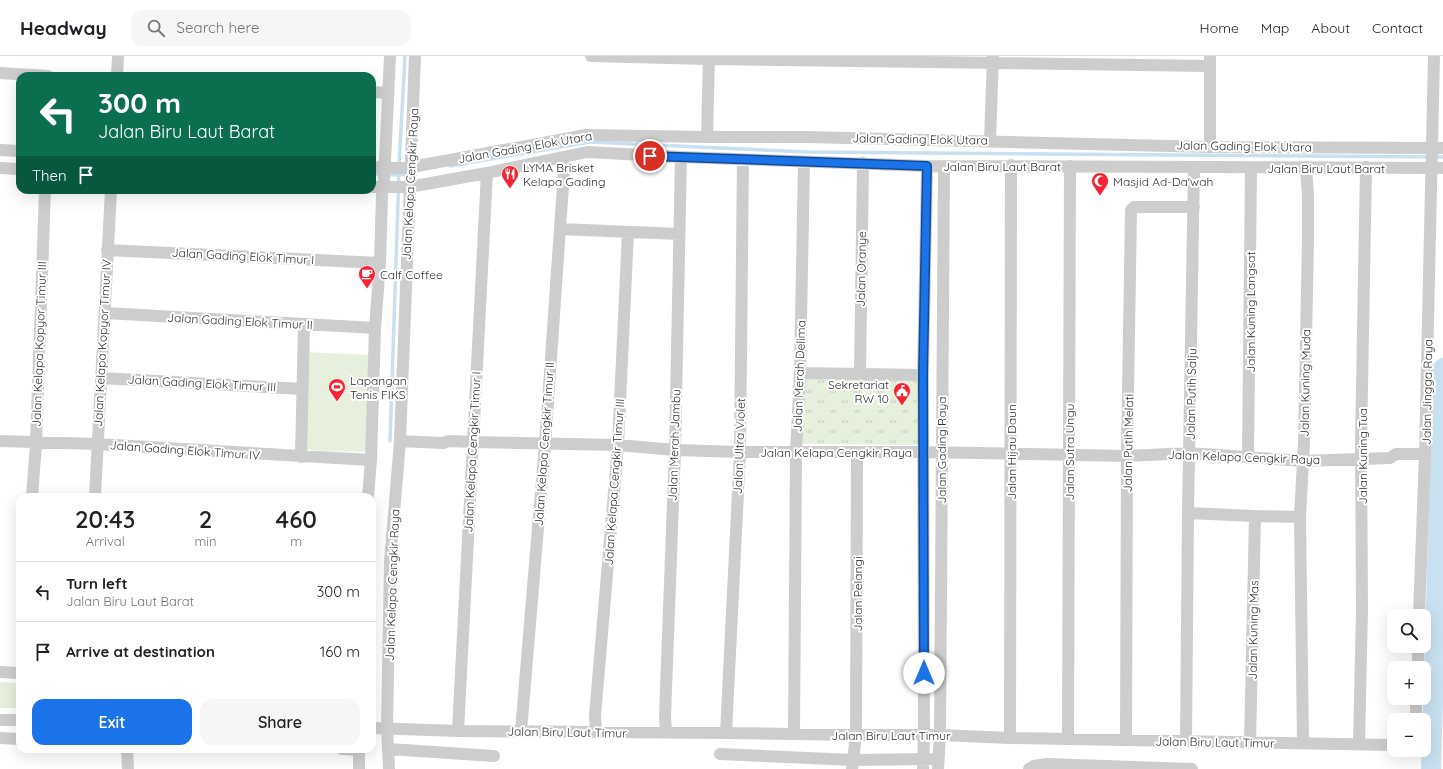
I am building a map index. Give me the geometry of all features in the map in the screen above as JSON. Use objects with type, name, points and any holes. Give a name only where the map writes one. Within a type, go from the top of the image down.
[{"type":"street","points":[[116,72],[118,56]]},
{"type":"street","points":[[368,493],[382,196],[387,168],[390,56]]},
{"type":"street","name":"Jalan Kelapa Cengkir Raya","points":[[389,769],[387,730],[390,562],[400,436],[409,168],[416,56]]},
{"type":"street","points":[[591,56],[1210,61],[1210,147]]},
{"type":"street","name":"Jalan Jingga Raya","points":[[1420,609],[1436,158],[1434,56]]},
{"type":"street","points":[[707,137],[708,58]]},
{"type":"street","points":[[990,141],[993,59]]},
{"type":"street","points":[[0,74],[16,75]]},
{"type":"street","points":[[376,92],[388,93]]},
{"type":"street","name":"Jalan Gading Elok Utara","points":[[376,167],[409,168],[586,135],[808,137],[990,141],[1210,147],[1436,158]]},
{"type":"street","points":[[0,150],[16,151]]},
{"type":"street","name":"Jalan Biru Laut Barat","points":[[383,186],[409,186],[487,173],[587,152],[681,158],[927,166],[1011,165],[1306,168],[1366,167],[1436,158]]},
{"type":"street","name":"Jalan Kelapa Cengkir Timur II","points":[[521,731],[545,444],[565,157]]},
{"type":"street","name":"Jalan Merah Jambu","points":[[666,732],[675,450],[681,158]]},
{"type":"street","name":"Jalan Ultra Violet","points":[[726,733],[740,452],[743,159]]},
{"type":"street","name":"Jalan Merah Delima","points":[[794,734],[796,452],[800,373],[804,162]]},
{"type":"street","name":"Jalan Oranye","points":[[860,375],[863,163]]},
{"type":"street","name":"Jalan Hijau Daun","points":[[1010,738],[1011,165]]},
{"type":"street","name":"Jalan Gading Raya","points":[[923,761],[923,375],[927,166]]},
{"type":"street","name":"Jalan Gading Raya","points":[[939,762],[944,166]]},
{"type":"street","name":"Jalan Sutra Ungu","points":[[1068,739],[1070,166]]},
{"type":"street","name":"Jalan Putih Salju","points":[[1186,741],[1194,167]]},
{"type":"street","name":"Jalan Kuning Tua","points":[[1359,744],[1362,610],[1361,442],[1366,167]]},
{"type":"street","points":[[0,168],[16,169]]},
{"type":"street","name":"Jalan Kuning Langsat","points":[[1248,457],[1251,168]]},
{"type":"street","name":"Jalan Kuning Muda","points":[[1303,743],[1300,517],[1303,461],[1308,239],[1306,168]]},
{"type":"street","name":"Jalan Kelapa Cengkir Timur I","points":[[458,731],[487,173]]},
{"type":"street","name":"Jalan Kelapa Kopyor Timur III","points":[[32,493],[36,443],[45,194]]},
{"type":"street","name":"Jalan Kelapa Kopyor Timur IV","points":[[95,493],[111,194]]},
{"type":"street","name":"Jalan Putih Melati","points":[[1126,740],[1127,456],[1131,210],[1134,207],[1194,207]]},
{"type":"street","points":[[560,229],[679,234]]},
{"type":"street","name":"Jalan Kelapa Cengkir Timur III","points":[[596,732],[596,716],[618,445],[628,232]]},
{"type":"street","name":"Jalan Gading Elok Timur I","points":[[107,250],[380,263]]},
{"type":"street","points":[[926,270],[943,270]]},
{"type":"street","name":"Jalan Gading Elok Timur II","points":[[105,313],[375,328]]},
{"type":"street","points":[[301,457],[304,324]]},
{"type":"street","points":[[800,373],[923,375]]},
{"type":"street","name":"Jalan Gading Elok Timur III","points":[[101,378],[302,389]]},
{"type":"street","name":"Jalan Kelapa Cengkir Raya","points":[[400,436],[444,436],[449,441],[618,445],[675,450],[740,452],[941,452],[1127,456],[1190,453],[1303,461],[1390,458],[1397,461],[1425,458]]},
{"type":"street","name":"Jalan Gading Elok Timur IV","points":[[0,441],[97,444],[371,460]]},
{"type":"street","name":"Jalan Pelangi","points":[[853,762],[856,737],[857,453]]},
{"type":"street","points":[[1188,512],[1300,517]]},
{"type":"street","name":"Jalan Kuning Mas","points":[[1250,743],[1255,516]]},
{"type":"street","points":[[0,672],[16,673]]},
{"type":"street","points":[[0,720],[16,720]]},
{"type":"street","points":[[924,720],[940,720]]},
{"type":"street","name":"Jalan Biru Laut Timur","points":[[376,729],[458,731],[794,734],[856,737],[940,736],[1387,745]]},
{"type":"street","points":[[0,738],[16,739]]},
{"type":"street","points":[[388,748],[494,756]]},
{"type":"street","points":[[127,753],[128,769]]},
{"type":"street","points":[[359,753],[359,769]]},
{"type":"street","name":"Jalan Biru Laut Timur","points":[[720,754],[853,762],[939,762]]},
{"type":"street","points":[[1029,769],[1034,766],[1047,764],[1192,769]]},
{"type":"green space","name":"Lapangan Tenis FIKS","points":[[306,352],[370,355],[367,452],[303,450]]},
{"type":"green space","points":[[804,378],[919,380],[918,445],[802,444]]},
{"type":"green space","points":[[0,682],[16,683],[16,708],[0,708]]},
{"type":"waterway","points":[[399,165],[405,56]]},
{"type":"waterway","points":[[450,166],[590,142],[807,152],[1443,157]]},
{"type":"waterway","points":[[390,441],[399,173]]},
{"type":"waterway","points":[[376,174],[399,175],[409,173]]},
{"type":"waterway","points":[[1431,769],[1443,368]]},
{"type":"place","name":"LYMA Brisket Kelapa Gading","points":[[510,189]]},
{"type":"place","name":"Masjid Ad-Da'wah","points":[[1100,196]]},
{"type":"place","name":"Calf Coffee","points":[[367,289]]},
{"type":"place","name":"Lapangan Tenis FIKS","points":[[337,402]]},
{"type":"place","name":"Sekretariat RW 10","points":[[902,406]]},
{"type":"route","points":[[650,156],[927,166],[923,375],[924,673]]}]
